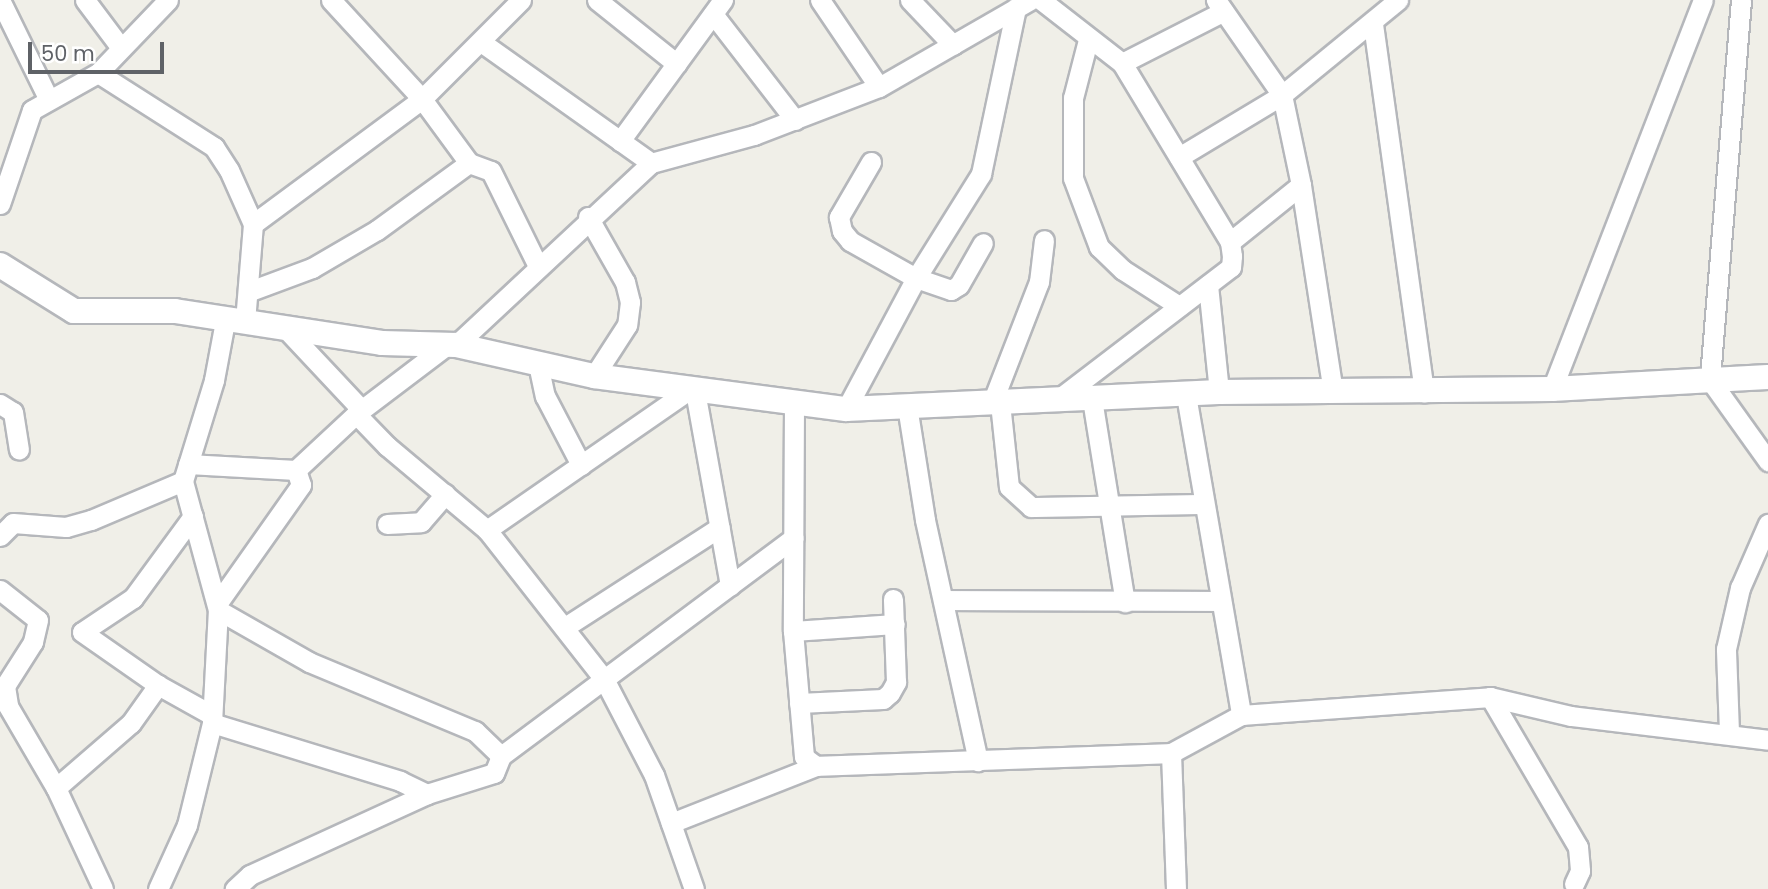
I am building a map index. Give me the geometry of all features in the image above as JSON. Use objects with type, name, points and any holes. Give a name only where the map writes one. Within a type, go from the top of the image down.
[{"type":"street","points":[[0,0],[48,98]]},
{"type":"street","points":[[85,0],[121,48]]},
{"type":"street","points":[[0,204],[29,114],[48,98],[98,73],[168,0]]},
{"type":"street","points":[[331,0],[422,99],[469,163],[491,171],[538,266]]},
{"type":"street","points":[[253,224],[422,99],[521,0]]},
{"type":"street","points":[[597,0],[677,64]]},
{"type":"street","points":[[820,0],[879,87]]},
{"type":"street","points":[[910,0],[953,45]]},
{"type":"street","points":[[1041,0],[1088,40],[1122,63],[1230,242],[1231,267],[1057,400]]},
{"type":"street","points":[[1178,157],[1282,95],[1373,24],[1398,0]]},
{"type":"street","points":[[1552,389],[1703,0]]},
{"type":"street","points":[[1741,0],[1710,380],[1768,461]]},
{"type":"street","points":[[0,536],[13,523],[43,527],[79,524],[186,472],[296,470],[359,412],[452,345],[588,217],[650,163],[795,120],[879,87],[1023,4]]},
{"type":"street","points":[[846,409],[916,278],[981,174],[1023,4]]},
{"type":"street","points":[[1122,63],[1220,6],[1282,95],[1301,184],[1333,392]]},
{"type":"street","points":[[620,141],[718,7],[795,120]]},
{"type":"street","points":[[1373,24],[1424,391]]},
{"type":"street","points":[[1088,40],[1073,98],[1073,178],[1099,247],[1123,270],[1179,306]]},
{"type":"street","points":[[481,42],[650,163]]},
{"type":"street","points":[[98,73],[214,147],[253,224],[250,292],[235,321],[214,380],[186,472],[193,516],[218,607],[212,719],[187,825],[158,889]]},
{"type":"street","points":[[871,162],[839,217],[842,232],[850,241],[916,278],[951,290],[959,285],[983,243]]},
{"type":"street","points":[[250,292],[322,262],[377,230],[469,163]]},
{"type":"street","points":[[1230,242],[1301,184]]},
{"type":"street","points":[[588,217],[625,282],[630,302],[627,325],[594,376]]},
{"type":"street","points":[[1044,240],[1039,282],[996,403],[1009,487],[1018,500],[1031,507],[1110,508],[1204,504]]},
{"type":"street","points":[[0,265],[74,311],[127,308],[382,343],[452,345],[594,376],[846,409],[1219,392],[1552,389],[1768,377]]},
{"type":"street","points":[[1208,285],[1219,392]]},
{"type":"street","points":[[285,328],[359,412],[487,530],[604,679],[654,775],[694,889]]},
{"type":"street","points":[[538,364],[545,396],[580,465]]},
{"type":"street","points":[[487,530],[692,390]]},
{"type":"street","points":[[692,390],[730,586]]},
{"type":"street","points":[[1186,395],[1241,715]]},
{"type":"street","points":[[1092,399],[1125,603]]},
{"type":"street","points":[[0,404],[13,412],[19,450]]},
{"type":"street","points":[[794,404],[793,631],[804,757],[816,766]]},
{"type":"street","points":[[907,407],[943,600],[978,761]]},
{"type":"street","points":[[218,607],[301,485],[296,470]]},
{"type":"street","points":[[387,524],[421,522],[445,494]]},
{"type":"street","points":[[193,516],[133,598],[82,632],[212,719],[400,781],[427,794]]},
{"type":"street","points":[[1729,732],[1726,649],[1740,588],[1768,524]]},
{"type":"street","points":[[565,627],[720,527]]},
{"type":"street","points":[[234,889],[250,875],[427,794],[495,774],[501,756],[793,538]]},
{"type":"street","points":[[0,590],[38,620],[33,642],[5,686],[4,710],[56,788],[103,889]]},
{"type":"street","points":[[799,703],[883,699],[896,682],[893,599]]},
{"type":"street","points":[[943,600],[1125,603],[1221,601]]},
{"type":"street","points":[[218,607],[309,662],[475,731],[501,756]]},
{"type":"street","points":[[793,631],[895,624]]},
{"type":"street","points":[[56,788],[131,723],[158,685]]},
{"type":"street","points":[[1489,697],[1578,847],[1580,871],[1574,884]]},
{"type":"street","points":[[671,823],[816,766],[1171,753],[1241,715],[1489,697],[1571,716],[1729,732],[1768,740]]},
{"type":"street","points":[[1171,753],[1176,889]]}]
